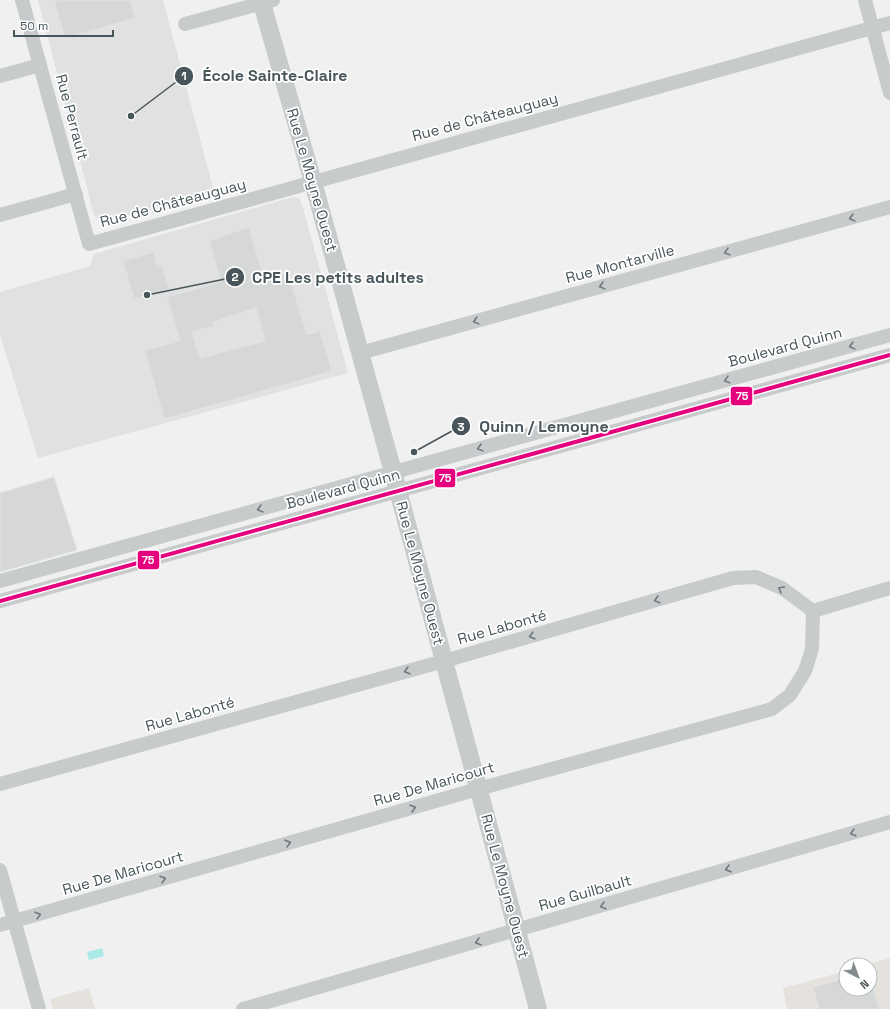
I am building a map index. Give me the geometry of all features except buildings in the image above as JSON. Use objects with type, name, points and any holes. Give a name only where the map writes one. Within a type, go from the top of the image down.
[{"type":"street","name":"Rue Perrault","points":[[22,0],[89,244]]},
{"type":"street","points":[[865,0],[890,93]]},
{"type":"street","points":[[184,24],[265,1]]},
{"type":"street","name":"Rue Le Moyne Ouest","points":[[265,1],[313,182],[394,472],[538,1009]]},
{"type":"street","name":"Rue de Châteauguay","points":[[89,244],[890,23]]},
{"type":"street","points":[[0,76],[40,65]]},
{"type":"street","points":[[0,215],[76,194]]},
{"type":"street","name":"Rue Montarville","points":[[360,353],[890,208]]},
{"type":"street","name":"Boulevard Quinn","points":[[0,581],[890,335]]},
{"type":"street","name":"Boulevard Quinn","points":[[0,601],[890,355]]},
{"type":"street","points":[[689,391],[694,409]]},
{"type":"street","name":"Rue Labonté","points":[[0,784],[444,661],[733,578],[756,577],[782,588],[813,611]]},
{"type":"street","points":[[813,611],[890,588]]},
{"type":"street","name":"Rue De Maricourt","points":[[0,925],[15,922],[478,789],[772,709],[790,695],[805,671],[812,649],[813,611]]},
{"type":"street","name":"Rue Guilbault","points":[[243,1009],[890,822]]},
{"type":"street","points":[[0,870],[39,1009]]},
{"type":"shaded area","points":[[38,0],[163,0],[214,191],[104,222],[99,220],[94,215]]},
{"type":"shaded area","points":[[293,197],[299,198],[302,204],[348,373],[38,458],[0,335],[0,292],[90,266],[94,254]]},
{"type":"shaded area","points":[[890,958],[890,1009],[787,1009],[783,988],[838,973],[838,997],[878,997],[878,962]]},
{"type":"shaded area","points":[[89,988],[95,1009],[53,1009],[50,999]]},
{"type":"water","points":[[102,948],[104,956],[89,960],[87,952]]},
{"type":"transit line","name":"75","points":[[0,601],[890,355]]},
{"type":"place","name":"École Sainte-Claire","points":[[131,116]]},
{"type":"place","name":"CPE Les petits adultes","points":[[147,295]]},
{"type":"place","name":"Quinn / Lemoyne","points":[[414,452]]}]
